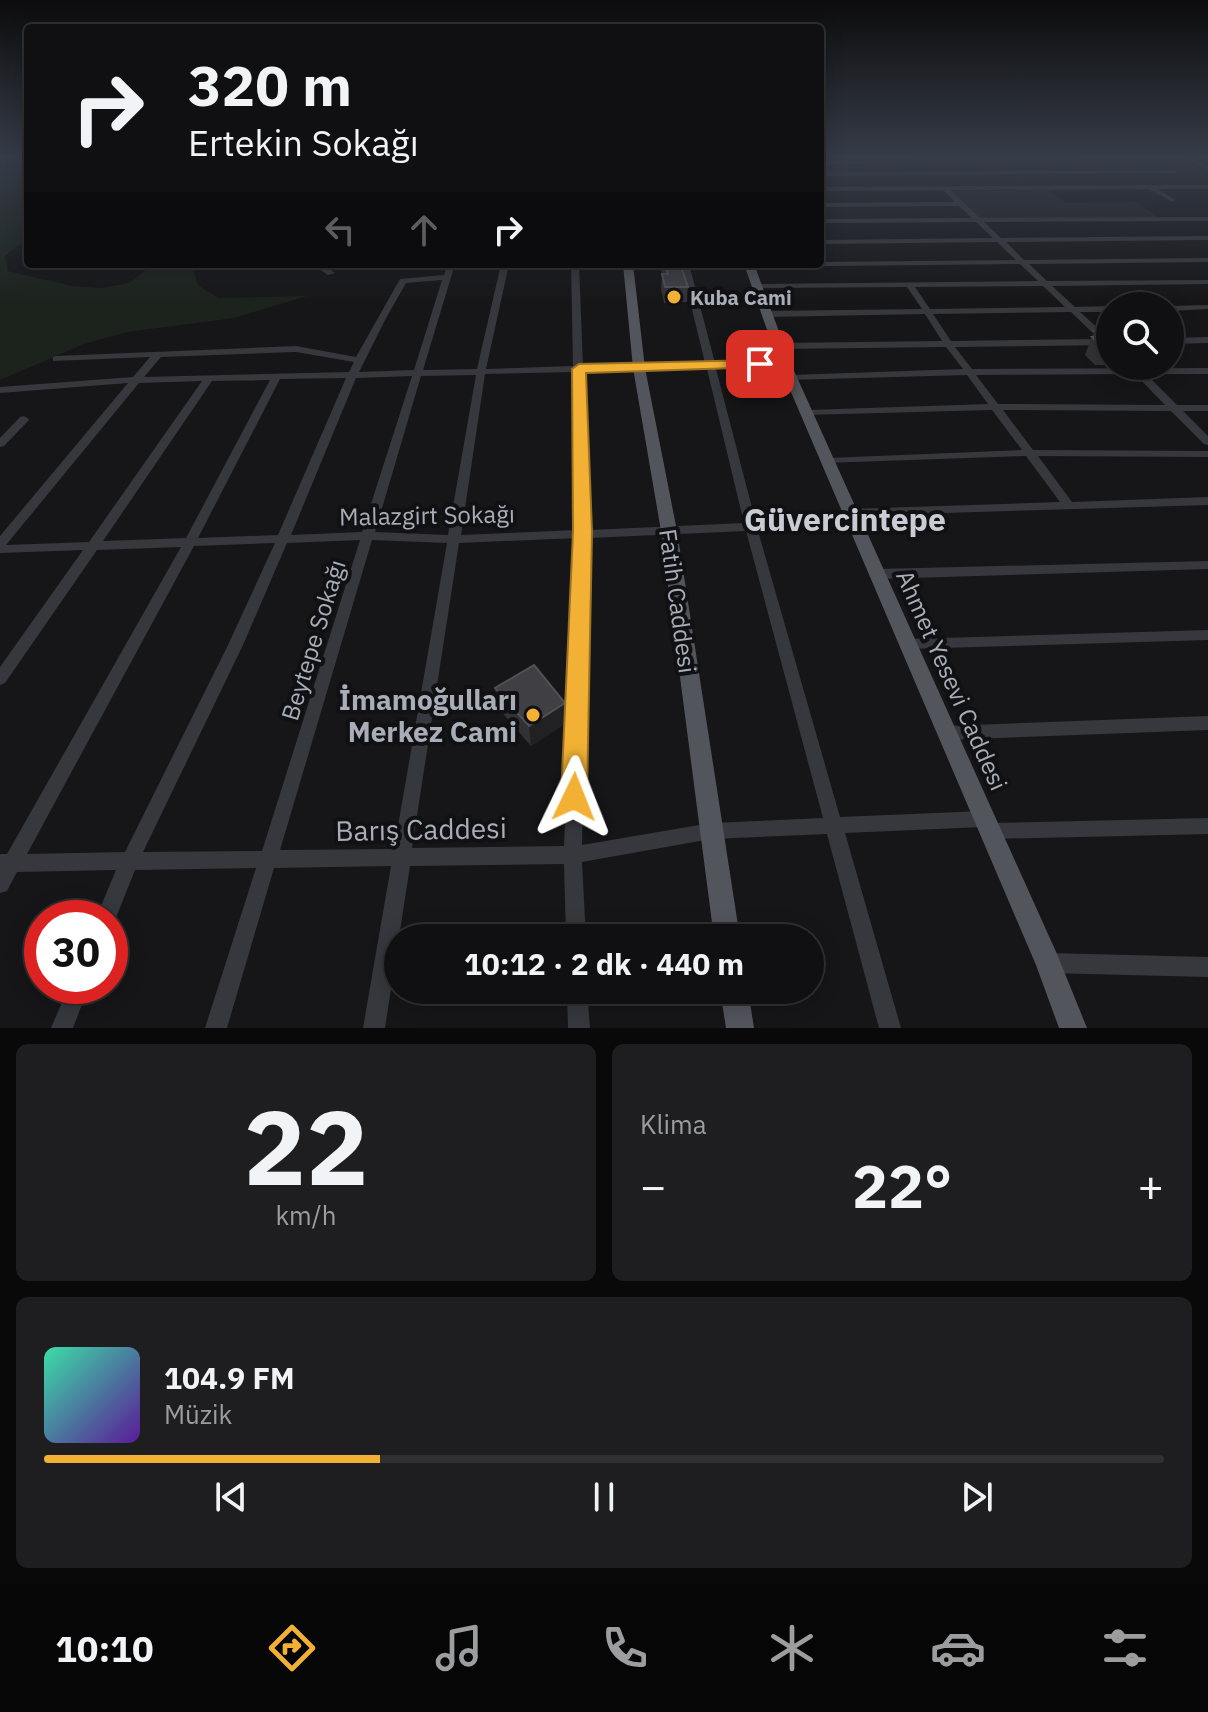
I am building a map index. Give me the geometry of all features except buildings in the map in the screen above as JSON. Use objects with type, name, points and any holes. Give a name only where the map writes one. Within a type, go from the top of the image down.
[{"type":"main road","name":"Fatih Caddesi","points":[[628,268],[639,368],[669,531],[725,924]]},
{"type":"main road","name":"Ahmet Yesevi Caddesi","points":[[751,268],[785,363],[1048,963],[1073,1028]]},
{"type":"main road","points":[[736,1004],[740,1028]]},
{"type":"street","points":[[962,206],[1096,331]]},
{"type":"street","points":[[1165,219],[1208,247]]},
{"type":"street","points":[[824,221],[1208,219]]},
{"type":"street","points":[[824,242],[1208,238]]},
{"type":"street","points":[[824,263],[1208,260]]},
{"type":"street","points":[[323,268],[331,273]]},
{"type":"street","points":[[374,1028],[481,372],[504,268]]},
{"type":"street","points":[[575,268],[583,532],[573,855],[575,924]]},
{"type":"street","points":[[686,268],[752,530],[890,1028]]},
{"type":"street","points":[[113,900],[128,861],[254,605],[349,374],[403,281],[449,271]]},
{"type":"street","name":"Beytepe Sokağı","points":[[216,1028],[449,271]]},
{"type":"street","points":[[759,286],[1208,282]]},
{"type":"street","points":[[910,285],[947,342],[1069,506]]},
{"type":"street","points":[[1184,308],[1208,307]]},
{"type":"street","points":[[767,314],[1096,309]]},
{"type":"street","points":[[1184,341],[1208,340]]},
{"type":"street","points":[[785,363],[947,342],[1096,343]]},
{"type":"street","points":[[56,359],[296,349],[358,360]]},
{"type":"street","points":[[0,546],[158,354]]},
{"type":"street","points":[[0,390],[136,381],[785,363],[970,372],[1096,370]]},
{"type":"street","points":[[1184,370],[1208,371]]},
{"type":"street","points":[[0,884],[6,863],[189,544],[276,377]]},
{"type":"street","points":[[0,679],[209,379]]},
{"type":"street","points":[[1146,380],[1208,442]]},
{"type":"street","points":[[808,413],[997,407],[1208,408]]},
{"type":"street","points":[[0,444],[24,419]]},
{"type":"street","points":[[828,461],[1030,453],[1208,454]]},
{"type":"street","name":"Malazgirt Sokağı","points":[[0,546],[92,548],[367,536],[454,539],[583,532],[752,530],[852,518],[1208,501]]},
{"type":"street","points":[[877,574],[1208,565]]},
{"type":"street","points":[[907,644],[1208,635]]},
{"type":"street","points":[[946,733],[1208,723]]},
{"type":"street","name":"Barış Caddesi","points":[[6,863],[573,855],[711,831],[835,826],[1208,826]]},
{"type":"street","points":[[1048,963],[1208,967]]},
{"type":"street","points":[[62,1028],[72,1004]]},
{"type":"street","points":[[578,1004],[579,1028]]},
{"type":"shaded area","points":[[0,206],[24,206],[24,241],[5,256],[8,271],[72,286],[102,288],[129,283],[147,269],[192,268],[198,285],[218,298],[307,296],[234,318],[127,332],[84,344],[0,380]]},
{"type":"shaded area","points":[[965,206],[1142,206],[1161,219],[980,220]]},
{"type":"place","name":"Kuba Cami","points":[[674,297]]},
{"type":"place","name":"İmamoğulları Merkez Cami","points":[[533,715]]},
{"type":"district","name":"Güvercintepe","points":[[845,519]]},
{"type":"route","points":[[574,797],[583,532],[579,369],[760,364]]}]
